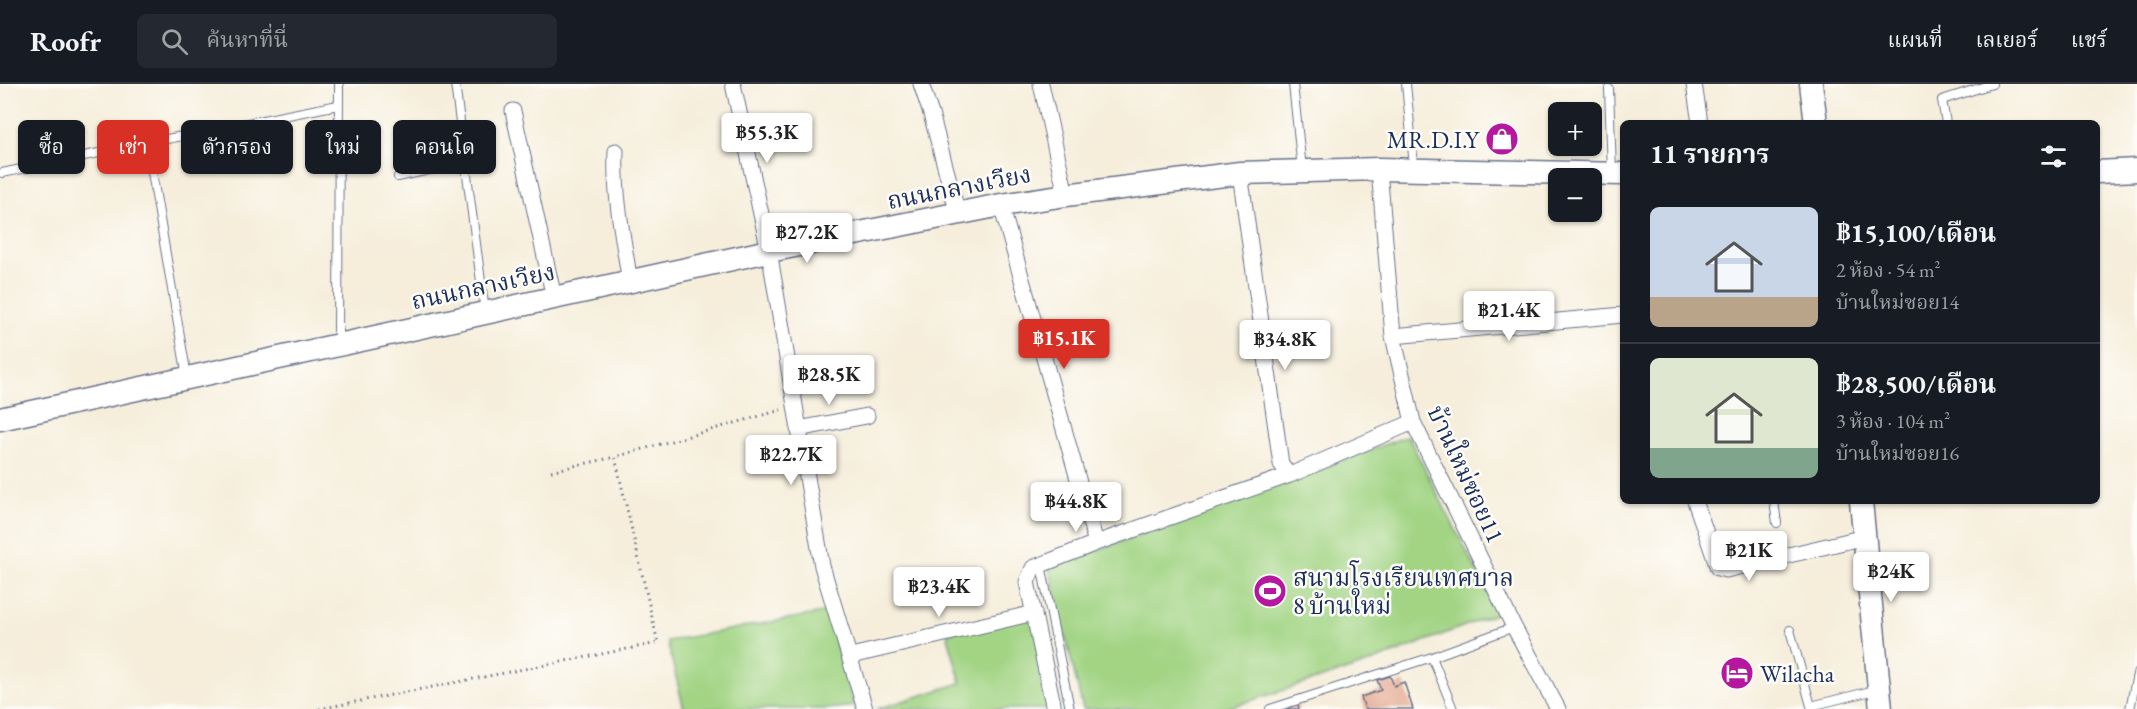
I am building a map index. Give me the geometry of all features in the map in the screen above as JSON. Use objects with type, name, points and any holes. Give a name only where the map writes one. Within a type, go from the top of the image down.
[{"type":"main road","points":[[1811,84],[1816,120]]},
{"type":"main road","name":"ถนนกลางเวียง","points":[[0,419],[770,251],[1001,205],[1066,195],[1240,173],[1379,169],[1618,174]]},
{"type":"main road","points":[[2100,172],[2137,170]]},
{"type":"main road","points":[[1861,504],[1880,699]]},
{"type":"street","points":[[733,84],[770,251],[822,566],[851,656],[865,709]]},
{"type":"street","points":[[921,84],[958,214]]},
{"type":"street","points":[[1041,84],[1066,195]]},
{"type":"street","points":[[1694,84],[1700,120]]},
{"type":"street","points":[[513,111],[554,298]]},
{"type":"street","points":[[616,151],[615,190],[630,282]]},
{"type":"street","name":"บ้านใหม่ซอย11","points":[[1379,169],[1393,336],[1413,422],[1514,627],[1558,709]]},
{"type":"street","points":[[1240,173],[1281,464],[1290,475]]},
{"type":"street","points":[[1001,205],[1096,543]]},
{"type":"street","points":[[1393,336],[1620,315]]},
{"type":"street","points":[[798,429],[867,416]]},
{"type":"street","points":[[1054,709],[1027,582],[1033,568],[1096,543],[1290,475],[1413,422]]},
{"type":"street","points":[[1696,504],[1718,568],[1726,570],[1864,537]]},
{"type":"street","points":[[851,656],[1034,613]]},
{"type":"lane","points":[[338,345],[339,84]]},
{"type":"lane","points":[[455,84],[459,120]]},
{"type":"lane","points":[[1293,84],[1302,171]]},
{"type":"lane","points":[[1406,84],[1414,170]]},
{"type":"lane","points":[[1945,120],[1942,100],[1992,84]]},
{"type":"lane","points":[[1609,88],[1618,174]]},
{"type":"lane","points":[[169,139],[338,105]]},
{"type":"lane","points":[[2,173],[97,153]]},
{"type":"lane","points":[[152,174],[187,378]]},
{"type":"lane","points":[[398,177],[411,174]]},
{"type":"lane","points":[[466,174],[485,313]]},
{"type":"lane","points":[[1774,504],[1777,523]]},
{"type":"lane","points":[[1041,565],[1070,709]]},
{"type":"lane","points":[[1270,709],[1432,657],[1514,627]]},
{"type":"lane","points":[[1790,630],[1811,706],[1880,699]]},
{"type":"lane","points":[[1432,657],[1453,709]]},
{"type":"lane","points":[[2130,709],[2137,674]]},
{"type":"path","points":[[551,471],[615,457],[794,406]]},
{"type":"path","points":[[319,709],[658,643],[615,457]]},
{"type":"green space","name":"สนามโรงเรียนเทศบาล 8 บ้านใหม่","points":[[1408,436],[1498,613],[1366,664],[1225,709],[1083,709],[1049,568]]},
{"type":"green space","points":[[827,612],[854,706],[827,709],[684,709],[667,641]]},
{"type":"green space","points":[[1034,613],[1055,709],[877,709],[961,683],[947,633]]},
{"type":"building","points":[[1390,676],[1394,686],[1404,682],[1413,709],[1365,709],[1361,697],[1381,690],[1377,680]]},
{"type":"building","points":[[1298,704],[1299,709],[1284,709],[1284,708]]},
{"type":"place","name":"MR.D.I.Y","points":[[1502,139]]},
{"type":"place","name":"สนามโรงเรียนเทศบาล 8 บ้านใหม่","points":[[1270,591]]},
{"type":"place","name":"Wilacha","points":[[1737,673]]}]
